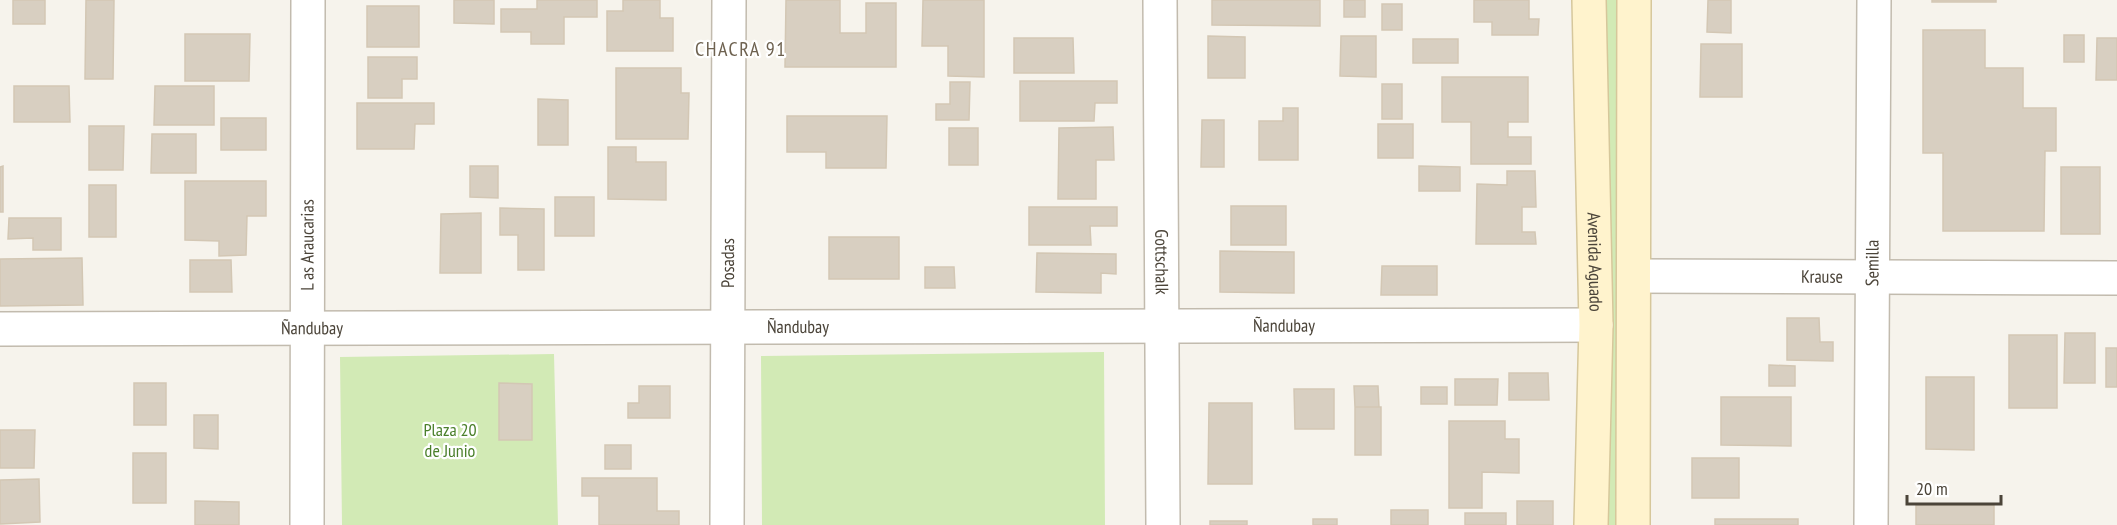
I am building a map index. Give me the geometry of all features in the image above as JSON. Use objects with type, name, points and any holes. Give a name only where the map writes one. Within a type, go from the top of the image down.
[{"type":"main road","name":"Avenida Aguado","points":[[1589,0],[1596,325],[1591,525]]},
{"type":"main road","name":"Avenida Aguado","points":[[1633,525],[1634,0]]},
{"type":"street","name":"L as Araucarias","points":[[307,525],[308,0]]},
{"type":"street","name":"Posadas","points":[[727,525],[729,0]]},
{"type":"street","name":"Gottschalk","points":[[1160,0],[1163,525]]},
{"type":"street","name":"Semilla","points":[[1871,525],[1874,0]]},
{"type":"street","name":"Krause","points":[[1634,276],[2117,278]]},
{"type":"street","name":"Ñandubay","points":[[0,329],[1596,325]]},
{"type":"green space","points":[[1597,0],[1632,0],[1631,525],[1596,525]]},
{"type":"green space","points":[[1104,352],[1105,525],[762,525],[761,356]]},
{"type":"green space","name":"Plaza 20 de Junio","points":[[554,354],[558,525],[342,525],[340,357]]},
{"type":"building","points":[[13,0],[45,0],[45,24],[13,24]]},
{"type":"building","points":[[86,0],[114,0],[113,79],[85,79]]},
{"type":"building","points":[[454,0],[494,0],[494,24],[454,23]]},
{"type":"building","points":[[537,0],[597,0],[597,17],[564,17],[564,44],[531,44],[531,32],[501,32],[501,9],[537,9]]},
{"type":"building","points":[[623,0],[660,0],[660,18],[673,18],[673,51],[607,51],[607,11],[623,11]]},
{"type":"building","points":[[786,0],[840,0],[840,33],[866,33],[866,3],[896,3],[896,67],[785,67]]},
{"type":"building","points":[[923,0],[984,0],[984,77],[948,76],[948,46],[922,46]]},
{"type":"building","points":[[1212,0],[1320,0],[1320,26],[1212,25]]},
{"type":"building","points":[[1344,0],[1365,0],[1365,17],[1344,17]]},
{"type":"building","points":[[1474,0],[1529,0],[1529,19],[1539,19],[1538,35],[1492,35],[1492,22],[1474,22]]},
{"type":"building","points":[[1708,0],[1731,0],[1731,33],[1707,32]]},
{"type":"building","points":[[1932,0],[1996,0],[1996,2],[1932,2]]},
{"type":"building","points":[[1382,4],[1402,4],[1402,30],[1382,30]]},
{"type":"building","points":[[367,6],[419,6],[419,47],[367,47]]},
{"type":"building","points":[[1923,30],[1985,30],[1985,68],[2023,68],[2023,108],[2056,108],[2056,151],[2045,151],[2044,231],[1943,231],[1943,153],[1923,153]]},
{"type":"building","points":[[185,34],[250,34],[249,81],[185,81]]},
{"type":"building","points":[[2064,35],[2084,35],[2084,62],[2064,62]]},
{"type":"building","points":[[1208,36],[1245,37],[1245,78],[1208,78]]},
{"type":"building","points":[[1341,36],[1376,36],[1376,77],[1340,76]]},
{"type":"building","points":[[1014,38],[1073,38],[1074,73],[1014,73]]},
{"type":"building","points":[[2097,38],[2117,38],[2117,80],[2096,80]]},
{"type":"building","points":[[1413,39],[1458,39],[1458,63],[1413,63]]},
{"type":"building","points":[[1701,44],[1742,44],[1742,97],[1700,97]]},
{"type":"building","points":[[368,57],[417,57],[417,79],[402,79],[402,98],[368,98]]},
{"type":"building","points":[[616,68],[681,68],[681,93],[689,93],[688,139],[616,139]]},
{"type":"building","points":[[1442,77],[1528,77],[1528,122],[1508,122],[1508,137],[1531,137],[1531,164],[1471,164],[1471,122],[1442,122]]},
{"type":"building","points":[[1020,81],[1117,81],[1117,103],[1095,103],[1094,121],[1020,121]]},
{"type":"building","points":[[950,82],[970,82],[969,120],[936,120],[936,104],[950,104]]},
{"type":"building","points":[[1382,84],[1402,84],[1402,119],[1382,119]]},
{"type":"building","points":[[14,86],[69,86],[70,122],[14,122]]},
{"type":"building","points":[[155,86],[214,86],[214,125],[154,125]]},
{"type":"building","points":[[538,99],[568,100],[568,145],[538,145]]},
{"type":"building","points":[[357,103],[434,103],[434,124],[415,124],[414,149],[357,149]]},
{"type":"building","points":[[1283,108],[1298,108],[1298,160],[1259,160],[1259,121],[1283,121]]},
{"type":"building","points":[[787,116],[887,116],[886,168],[826,168],[826,152],[787,152]]},
{"type":"building","points":[[221,118],[266,118],[266,150],[221,150]]},
{"type":"building","points":[[1202,120],[1224,120],[1224,167],[1201,167]]},
{"type":"building","points":[[1378,124],[1413,124],[1413,158],[1378,158]]},
{"type":"building","points":[[89,126],[124,126],[123,170],[89,170]]},
{"type":"building","points":[[1113,127],[1114,160],[1096,160],[1096,199],[1058,199],[1059,128]]},
{"type":"building","points":[[949,128],[978,128],[978,165],[949,165]]},
{"type":"building","points":[[152,134],[196,134],[196,173],[151,173]]},
{"type":"building","points":[[608,147],[636,147],[636,162],[666,162],[666,200],[608,199]]},
{"type":"building","points":[[3,166],[3,212],[0,212],[0,167]]},
{"type":"building","points":[[470,166],[498,166],[498,198],[470,197]]},
{"type":"building","points":[[1419,166],[1460,167],[1460,191],[1419,191]]},
{"type":"building","points":[[2061,167],[2100,167],[2100,234],[2061,234]]},
{"type":"building","points":[[1507,171],[1535,171],[1536,207],[1522,207],[1522,232],[1535,232],[1536,244],[1476,244],[1477,184],[1507,185]]},
{"type":"building","points":[[185,181],[266,181],[266,216],[247,216],[246,255],[219,256],[219,241],[185,240]]},
{"type":"building","points":[[89,185],[116,185],[116,237],[89,237]]},
{"type":"building","points":[[555,197],[594,197],[594,236],[555,236]]},
{"type":"building","points":[[1231,206],[1286,206],[1286,245],[1231,245]]},
{"type":"building","points":[[1029,207],[1117,207],[1117,226],[1090,226],[1091,245],[1029,245]]},
{"type":"building","points":[[500,208],[544,209],[544,270],[518,270],[518,235],[500,235]]},
{"type":"building","points":[[481,213],[481,273],[440,273],[441,214]]},
{"type":"building","points":[[9,218],[61,218],[61,250],[33,250],[33,238],[8,239]]},
{"type":"building","points":[[829,237],[899,237],[899,279],[829,279]]},
{"type":"building","points":[[1220,251],[1294,252],[1294,293],[1220,292]]},
{"type":"building","points":[[1037,253],[1116,254],[1116,274],[1101,273],[1101,293],[1036,292]]},
{"type":"building","points":[[82,258],[83,305],[0,306],[0,259]]},
{"type":"building","points":[[190,260],[231,260],[232,292],[190,292]]},
{"type":"building","points":[[1382,266],[1437,266],[1437,295],[1381,295]]},
{"type":"building","points":[[925,267],[954,267],[955,288],[925,288]]},
{"type":"building","points":[[1787,318],[1819,318],[1820,342],[1833,342],[1833,361],[1787,360]]},
{"type":"building","points":[[2065,333],[2095,333],[2095,383],[2064,383]]},
{"type":"building","points":[[2009,335],[2057,335],[2057,408],[2009,408]]},
{"type":"building","points":[[2106,348],[2117,348],[2117,387],[2106,387]]},
{"type":"building","points":[[1769,365],[1795,366],[1795,386],[1769,386]]},
{"type":"building","points":[[1509,373],[1548,373],[1549,400],[1509,400]]},
{"type":"building","points":[[1926,377],[1974,377],[1974,450],[1926,449]]},
{"type":"building","points":[[1455,379],[1498,379],[1497,405],[1455,405]]},
{"type":"building","points":[[134,383],[166,383],[166,425],[134,425]]},
{"type":"building","points":[[499,383],[532,384],[532,440],[499,440]]},
{"type":"building","points":[[639,386],[670,386],[670,418],[628,418],[628,403],[639,403]]},
{"type":"building","points":[[1354,386],[1378,386],[1379,407],[1355,407]]},
{"type":"building","points":[[1421,387],[1447,387],[1447,404],[1421,404]]},
{"type":"building","points":[[1294,389],[1334,389],[1334,429],[1295,429]]},
{"type":"building","points":[[1721,397],[1791,397],[1791,446],[1721,445]]},
{"type":"building","points":[[1209,403],[1252,403],[1252,484],[1208,484]]},
{"type":"building","points":[[1355,407],[1381,407],[1381,455],[1355,455]]},
{"type":"building","points":[[194,415],[218,415],[218,449],[194,448]]},
{"type":"building","points":[[1449,421],[1505,421],[1505,439],[1519,439],[1519,473],[1482,472],[1482,508],[1449,508]]},
{"type":"building","points":[[0,430],[35,430],[34,468],[0,468]]},
{"type":"building","points":[[605,445],[631,445],[631,469],[605,469]]},
{"type":"building","points":[[133,453],[166,453],[166,503],[133,503]]},
{"type":"building","points":[[1692,458],[1739,458],[1739,498],[1692,498]]},
{"type":"building","points":[[582,478],[657,478],[657,511],[679,511],[679,525],[599,525],[599,496],[582,496]]},
{"type":"building","points":[[39,479],[40,522],[0,524],[0,480]]},
{"type":"building","points":[[195,501],[239,502],[239,525],[195,525]]},
{"type":"building","points":[[1517,501],[1553,501],[1553,525],[1517,525]]},
{"type":"building","points":[[1916,505],[1994,505],[1994,525],[1916,525]]},
{"type":"building","points":[[1391,510],[1428,510],[1428,525],[1391,525]]},
{"type":"building","points":[[1465,513],[1506,513],[1506,525],[1465,525]]},
{"type":"building","points":[[1313,519],[1337,519],[1337,525],[1313,525]]},
{"type":"building","points":[[1715,519],[1798,519],[1798,525],[1715,525]]},
{"type":"building","points":[[1210,521],[1247,521],[1247,525],[1210,525]]},
{"type":"district","name":"CHACRA 91","points":[[741,49]]}]
